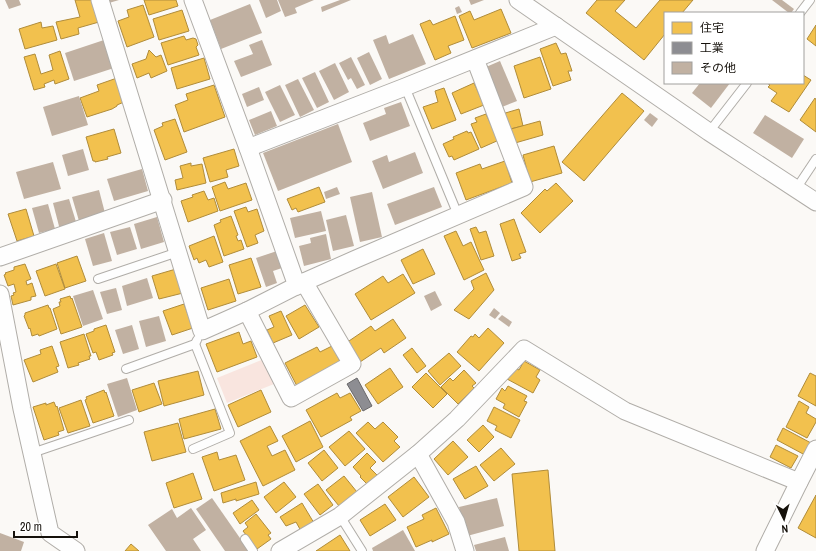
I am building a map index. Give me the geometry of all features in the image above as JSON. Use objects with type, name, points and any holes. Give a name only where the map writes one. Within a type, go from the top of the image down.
[{"type":"street","points":[[100,0],[163,200],[178,252],[199,337],[247,310],[301,284],[458,215],[524,188],[474,59]]},
{"type":"street","points":[[193,0],[301,284],[352,364],[291,398],[247,310]]},
{"type":"street","points":[[518,0],[709,132],[816,202]]},
{"type":"street","points":[[248,148],[556,26]]},
{"type":"street","points":[[0,257],[163,200]]},
{"type":"street","points":[[0,294],[22,409],[50,533],[76,551]]},
{"type":"street","points":[[280,551],[340,516],[418,454],[457,419],[524,349],[625,411],[799,482]]},
{"type":"street","points":[[765,551],[816,450]]},
{"type":"street","points":[[418,454],[456,522],[465,551]]},
{"type":"lane","points":[[801,12],[810,0]]},
{"type":"lane","points":[[709,132],[745,84]]},
{"type":"lane","points":[[405,86],[458,215]]},
{"type":"lane","points":[[796,189],[816,159]]},
{"type":"lane","points":[[98,279],[178,252]]},
{"type":"lane","points":[[126,369],[199,337],[230,433],[193,449]]},
{"type":"lane","points":[[32,453],[129,420]]},
{"type":"lane","points":[[340,516],[362,551]]},
{"type":"lane","points":[[245,539],[253,551]]},
{"type":"shaded area","points":[[264,359],[274,384],[227,403],[217,378]]},
{"type":"building: 住宅","points":[[75,0],[93,0],[99,22],[78,28],[79,34],[61,39],[56,22],[80,17]]},
{"type":"building: 住宅","points":[[144,0],[176,0],[178,6],[149,15]]},
{"type":"building: 住宅","points":[[597,0],[625,0],[615,11],[636,28],[660,0],[693,0],[683,12],[664,12],[664,35],[644,60],[586,13]]},
{"type":"building: 住宅","points":[[143,5],[154,37],[127,47],[118,21],[129,17],[127,10]]},
{"type":"building: 住宅","points":[[501,9],[511,33],[472,48],[459,16],[470,11],[474,20]]},
{"type":"building: 住宅","points":[[182,10],[189,31],[159,40],[153,19]]},
{"type":"building: 住宅","points":[[455,16],[464,40],[448,46],[451,53],[435,60],[420,24],[430,20],[433,25]]},
{"type":"building: 住宅","points":[[41,22],[42,28],[53,26],[57,40],[25,49],[19,29]]},
{"type":"building: 住宅","points":[[816,25],[816,46],[807,39]]},
{"type":"building: 住宅","points":[[184,36],[186,40],[193,38],[196,39],[198,45],[196,47],[199,55],[168,65],[161,43]]},
{"type":"building: 住宅","points":[[556,43],[561,54],[566,53],[572,71],[568,71],[571,80],[553,86],[540,49]]},
{"type":"building: 住宅","points":[[149,50],[156,57],[161,55],[167,71],[151,78],[149,73],[137,78],[132,64],[146,59]]},
{"type":"building: 住宅","points":[[60,51],[69,79],[55,84],[54,80],[44,84],[45,87],[34,90],[24,57],[35,54],[41,74],[53,70],[49,55]]},
{"type":"building: 住宅","points":[[540,57],[551,89],[524,98],[514,66]]},
{"type":"building: 住宅","points":[[204,58],[210,79],[177,89],[171,68]]},
{"type":"building: 住宅","points":[[804,76],[811,80],[789,112],[771,101],[777,93],[768,87],[770,85],[768,84],[804,84]]},
{"type":"building: 住宅","points":[[117,78],[124,102],[112,109],[87,117],[80,98],[99,91],[97,85]]},
{"type":"building: 住宅","points":[[474,83],[484,105],[461,114],[452,93]]},
{"type":"building: 住宅","points":[[214,85],[225,117],[184,132],[175,105],[188,100],[186,94]]},
{"type":"building: 住宅","points":[[444,88],[456,120],[432,129],[423,107],[438,102],[435,91]]},
{"type":"building: 住宅","points":[[622,93],[644,111],[584,181],[562,162]]},
{"type":"building: 住宅","points":[[815,98],[816,100],[816,132],[800,120]]},
{"type":"building: 住宅","points":[[519,109],[523,126],[506,130],[502,114]]},
{"type":"building: 住宅","points":[[486,114],[491,125],[493,124],[499,140],[481,148],[471,124],[477,122],[475,118]]},
{"type":"building: 住宅","points":[[175,119],[187,152],[165,160],[154,130],[163,126],[162,123]]},
{"type":"building: 住宅","points":[[540,121],[543,135],[515,143],[511,129]]},
{"type":"building: 住宅","points":[[114,129],[121,153],[107,157],[108,159],[95,162],[93,161],[86,137]]},
{"type":"building: 住宅","points":[[467,131],[468,133],[471,132],[479,149],[454,160],[452,156],[449,157],[443,144],[454,139],[453,137]]},
{"type":"building: 住宅","points":[[554,146],[562,173],[530,182],[523,155]]},
{"type":"building: 住宅","points":[[234,149],[239,166],[226,170],[228,177],[210,182],[203,158]]},
{"type":"building: 住宅","points":[[505,161],[512,183],[466,200],[456,173],[480,164],[482,169]]},
{"type":"building: 住宅","points":[[191,163],[191,166],[202,164],[206,183],[177,190],[175,180],[183,178],[180,166]]},
{"type":"building: 住宅","points":[[225,182],[228,189],[246,183],[252,200],[220,211],[212,187]]},
{"type":"building: 住宅","points":[[556,183],[573,201],[540,233],[521,213],[545,189],[547,191]]},
{"type":"building: 住宅","points":[[319,187],[325,202],[298,212],[296,208],[292,210],[287,199]]},
{"type":"building: 住宅","points":[[204,191],[208,200],[214,198],[218,211],[188,222],[181,201]]},
{"type":"building: 住宅","points":[[246,207],[248,212],[257,209],[264,231],[255,235],[258,243],[247,247],[234,211]]},
{"type":"building: 住宅","points":[[26,209],[34,236],[17,241],[8,214]]},
{"type":"building: 住宅","points":[[231,216],[238,235],[236,236],[238,241],[241,240],[244,249],[224,256],[214,225],[221,222],[220,220]]},
{"type":"building: 住宅","points":[[514,219],[526,252],[519,254],[521,258],[512,261],[500,224]]},
{"type":"building: 住宅","points":[[476,227],[479,233],[486,231],[494,256],[481,260],[470,229]]},
{"type":"building: 住宅","points":[[456,231],[463,246],[471,242],[484,270],[464,280],[444,236]]},
{"type":"building: 住宅","points":[[214,236],[223,262],[209,267],[206,260],[199,263],[197,258],[194,260],[189,246]]},
{"type":"building: 住宅","points":[[423,249],[435,274],[413,284],[401,260]]},
{"type":"building: 住宅","points":[[77,256],[86,281],[65,288],[57,263]]},
{"type":"building: 住宅","points":[[251,258],[261,287],[238,294],[229,265]]},
{"type":"building: 住宅","points":[[25,264],[31,279],[26,281],[27,285],[32,283],[36,296],[31,297],[31,300],[13,305],[11,296],[16,292],[14,284],[8,286],[4,275],[6,274],[5,273],[14,270],[14,267]]},
{"type":"building: 住宅","points":[[56,264],[65,289],[45,296],[36,271]]},
{"type":"building: 住宅","points":[[176,269],[183,293],[159,299],[152,276]]},
{"type":"building: 住宅","points":[[486,273],[494,290],[469,319],[454,310],[474,289],[471,281]]},
{"type":"building: 住宅","points":[[403,274],[415,293],[371,320],[355,294],[383,276],[388,283]]},
{"type":"building: 住宅","points":[[229,279],[236,301],[208,310],[201,288]]},
{"type":"building: 住宅","points":[[70,296],[82,327],[61,334],[53,309],[60,306],[60,299]]},
{"type":"building: 住宅","points":[[184,304],[193,328],[172,335],[163,311]]},
{"type":"building: 住宅","points":[[48,305],[57,329],[39,336],[38,334],[32,336],[24,316],[25,313]]},
{"type":"building: 住宅","points":[[305,305],[319,327],[299,339],[286,316]]},
{"type":"building: 住宅","points":[[281,311],[292,335],[273,343],[267,330],[274,327],[269,316]]},
{"type":"building: 住宅","points":[[393,319],[406,338],[384,353],[381,348],[360,362],[346,343],[371,326],[375,331]]},
{"type":"building: 住宅","points":[[106,325],[115,352],[112,353],[113,355],[99,360],[96,352],[93,353],[86,334],[94,331],[94,329]]},
{"type":"building: 住宅","points":[[488,328],[504,343],[479,371],[457,352],[471,336],[473,337],[475,334],[479,338]]},
{"type":"building: 住宅","points":[[239,332],[243,344],[251,341],[257,357],[217,372],[206,344]]},
{"type":"building: 住宅","points":[[84,334],[91,356],[89,356],[90,359],[78,363],[79,365],[68,368],[60,342]]},
{"type":"building: 住宅","points":[[52,346],[59,366],[56,367],[58,372],[33,382],[24,360],[41,354],[40,350]]},
{"type":"building: 住宅","points":[[332,346],[342,365],[298,388],[285,363],[317,347],[320,352]]},
{"type":"building: 住宅","points":[[412,348],[426,366],[417,373],[403,355]]},
{"type":"building: 住宅","points":[[449,353],[461,366],[440,385],[428,371]]},
{"type":"building: 住宅","points":[[524,361],[540,370],[536,377],[540,380],[533,393],[507,379],[513,367],[519,370]]},
{"type":"building: 住宅","points":[[390,368],[403,387],[378,404],[365,385]]},
{"type":"building: 住宅","points":[[464,370],[476,383],[472,386],[474,388],[458,404],[441,387],[450,378],[453,381]]},
{"type":"building: 住宅","points":[[198,371],[204,395],[164,406],[158,381]]},
{"type":"building: 住宅","points":[[426,373],[447,394],[433,408],[412,387]]},
{"type":"building: 住宅","points":[[810,373],[816,376],[816,406],[798,396]]},
{"type":"building: 住宅","points":[[154,383],[162,404],[139,412],[132,390]]},
{"type":"building: 住宅","points":[[508,386],[527,396],[524,401],[527,402],[519,417],[503,408],[505,404],[496,399],[502,388],[505,391]]},
{"type":"building: 住宅","points":[[104,390],[114,416],[93,423],[85,400],[87,399],[86,397]]},
{"type":"building: 住宅","points":[[261,390],[271,412],[238,427],[228,405]]},
{"type":"building: 住宅","points":[[337,393],[340,398],[350,393],[361,411],[350,417],[352,420],[321,437],[306,410]]},
{"type":"building: 住宅","points":[[81,400],[90,426],[68,433],[59,408]]},
{"type":"building: 住宅","points":[[799,401],[809,407],[806,413],[816,419],[816,422],[807,438],[786,427]]},
{"type":"building: 住宅","points":[[54,402],[56,407],[57,406],[64,430],[58,432],[59,435],[44,440],[33,407]]},
{"type":"building: 住宅","points":[[494,407],[520,420],[511,438],[495,430],[497,426],[487,421]]},
{"type":"building: 住宅","points":[[215,409],[221,429],[184,439],[179,419]]},
{"type":"building: 住宅","points":[[310,421],[323,447],[296,462],[282,436]]},
{"type":"building: 住宅","points":[[368,422],[375,429],[383,422],[398,437],[394,441],[400,447],[383,462],[356,433]]},
{"type":"building: 住宅","points":[[178,423],[186,452],[152,461],[144,432]]},
{"type":"building: 住宅","points":[[483,425],[494,437],[479,452],[467,440]]},
{"type":"building: 住宅","points":[[270,426],[278,441],[267,446],[272,456],[285,450],[295,470],[263,486],[240,441]]},
{"type":"building: 住宅","points":[[783,428],[811,443],[805,455],[777,440]]},
{"type":"building: 住宅","points":[[349,431],[365,449],[345,466],[329,447]]},
{"type":"building: 住宅","points":[[453,441],[468,457],[448,475],[434,459]]},
{"type":"building: 住宅","points":[[776,445],[798,456],[791,468],[770,457]]},
{"type":"building: 住宅","points":[[501,448],[515,464],[494,481],[480,465]]},
{"type":"building: 住宅","points":[[324,450],[338,468],[322,481],[308,463]]},
{"type":"building: 住宅","points":[[217,452],[219,460],[236,455],[245,480],[214,491],[202,457]]},
{"type":"building: 住宅","points":[[367,453],[376,462],[370,468],[377,475],[368,485],[353,467]]},
{"type":"building: 住宅","points":[[476,466],[488,486],[465,499],[453,479]]},
{"type":"building: 住宅","points":[[548,470],[555,551],[519,551],[512,474]]},
{"type":"building: 住宅","points":[[193,473],[202,499],[174,508],[166,483]]},
{"type":"building: 住宅","points":[[344,476],[357,492],[339,506],[326,490]]},
{"type":"building: 住宅","points":[[414,477],[429,497],[403,517],[388,497]]},
{"type":"building: 住宅","points":[[256,482],[259,494],[236,501],[236,499],[223,503],[221,493]]},
{"type":"building: 住宅","points":[[284,482],[296,497],[276,513],[264,497]]},
{"type":"building: 住宅","points":[[318,484],[333,505],[320,515],[304,494]]},
{"type":"building: 住宅","points":[[816,495],[816,538],[798,528]]},
{"type":"building: 住宅","points":[[252,500],[259,510],[240,524],[233,513]]},
{"type":"building: 住宅","points":[[302,503],[314,523],[301,531],[296,522],[286,526],[280,517]]},
{"type":"building: 住宅","points":[[385,504],[396,520],[370,536],[360,520]]},
{"type":"building: 住宅","points":[[436,508],[449,534],[432,542],[432,540],[416,547],[407,527],[424,519],[422,515]]},
{"type":"building: 住宅","points":[[256,514],[271,533],[268,535],[271,539],[257,549],[243,531],[248,527],[245,523]]},
{"type":"building: 住宅","points":[[340,535],[350,551],[316,551]]},
{"type":"building: 住宅","points":[[131,544],[139,551],[125,551]]},
{"type":"building: 工業","points":[[357,378],[372,406],[363,411],[347,384]]},
{"type":"building: その他","points":[[5,0],[19,0],[21,5],[9,9]]},
{"type":"building: その他","points":[[108,0],[119,0],[109,3]]},
{"type":"building: その他","points":[[259,0],[277,0],[281,11],[266,18]]},
{"type":"building: その他","points":[[278,0],[314,0],[295,8],[297,13],[285,17]]},
{"type":"building: その他","points":[[340,0],[351,0],[322,12],[321,7]]},
{"type":"building: その他","points":[[469,0],[484,0],[471,5]]},
{"type":"building: その他","points":[[772,0],[782,0],[794,9],[792,12],[788,12]]},
{"type":"building: その他","points":[[250,4],[262,33],[221,49],[210,20]]},
{"type":"building: その他","points":[[459,6],[462,12],[457,14],[455,8]]},
{"type":"building: その他","points":[[413,34],[426,64],[389,79],[373,40],[386,35],[389,44]]},
{"type":"building: その他","points":[[104,40],[114,68],[74,81],[65,53]]},
{"type":"building: その他","points":[[262,40],[272,65],[241,77],[234,61],[253,54],[249,45]]},
{"type":"building: その他","points":[[369,52],[382,79],[370,85],[357,58]]},
{"type":"building: その他","points":[[351,57],[365,85],[357,89],[351,78],[348,80],[339,63]]},
{"type":"building: その他","points":[[500,61],[517,101],[502,107],[486,67]]},
{"type":"building: その他","points":[[335,63],[349,92],[334,100],[319,71]]},
{"type":"building: その他","points":[[315,72],[329,102],[317,108],[302,78]]},
{"type":"building: その他","points":[[298,79],[314,110],[300,117],[285,85]]},
{"type":"building: その他","points":[[699,84],[729,84],[711,108],[692,93]]},
{"type":"building: その他","points":[[280,85],[295,115],[280,122],[265,92]]},
{"type":"building: その他","points":[[259,87],[264,100],[247,107],[242,94]]},
{"type":"building: その他","points":[[79,96],[88,125],[52,136],[43,107]]},
{"type":"building: その他","points":[[401,102],[410,126],[370,141],[363,123],[386,114],[384,108]]},
{"type":"building: その他","points":[[271,111],[277,126],[255,135],[249,120]]},
{"type":"building: その他","points":[[650,113],[658,119],[652,127],[644,120]]},
{"type":"building: その他","points":[[765,115],[804,139],[792,158],[753,133]]},
{"type":"building: その他","points":[[338,124],[352,162],[278,191],[263,153]]},
{"type":"building: その他","points":[[83,149],[89,170],[68,176],[62,155]]},
{"type":"building: その他","points":[[415,152],[423,173],[383,189],[372,161],[387,155],[389,162]]},
{"type":"building: その他","points":[[53,162],[61,189],[24,199],[16,172]]},
{"type":"building: その他","points":[[142,169],[148,191],[114,201],[107,179]]},
{"type":"building: その他","points":[[337,187],[340,194],[326,199],[324,192]]},
{"type":"building: その他","points":[[434,187],[442,207],[395,225],[387,204]]},
{"type":"building: その他","points":[[99,190],[105,213],[79,221],[72,197]]},
{"type":"building: その他","points":[[372,192],[382,237],[360,242],[350,197]]},
{"type":"building: その他","points":[[69,199],[77,225],[60,230],[53,203]]},
{"type":"building: その他","points":[[48,204],[55,229],[39,233],[32,208]]},
{"type":"building: その他","points":[[321,211],[326,231],[295,238],[290,218]]},
{"type":"building: その他","points":[[346,215],[354,246],[333,251],[326,220]]},
{"type":"building: その他","points":[[157,217],[164,242],[141,249],[134,224]]},
{"type":"building: その他","points":[[130,227],[137,249],[117,255],[110,232]]},
{"type":"building: その他","points":[[104,233],[112,261],[93,266],[85,239]]},
{"type":"building: その他","points":[[326,234],[331,259],[304,266],[299,246],[311,243],[310,238]]},
{"type":"building: その他","points":[[277,251],[282,268],[273,271],[277,283],[266,287],[256,258]]},
{"type":"building: その他","points":[[147,278],[153,298],[127,306],[122,286]]},
{"type":"building: その他","points":[[116,288],[122,310],[107,314],[100,292]]},
{"type":"building: その他","points":[[93,290],[103,319],[83,326],[73,296]]},
{"type":"building: その他","points":[[435,291],[442,305],[431,311],[424,296]]},
{"type":"building: その他","points":[[494,308],[500,313],[495,319],[489,315]]},
{"type":"building: その他","points":[[502,315],[512,322],[509,327],[498,319]]},
{"type":"building: その他","points":[[159,316],[166,341],[146,347],[139,321]]},
{"type":"building: その他","points":[[132,325],[139,349],[123,354],[115,330]]},
{"type":"building: その他","points":[[127,378],[137,410],[118,417],[107,384]]},
{"type":"building: その他","points":[[212,498],[249,551],[225,551],[196,509]]},
{"type":"building: その他","points":[[497,498],[504,526],[467,536],[459,507]]},
{"type":"building: その他","points":[[191,508],[206,530],[193,539],[201,551],[166,551],[148,525],[172,509],[177,518]]},
{"type":"building: その他","points":[[403,530],[415,551],[373,551],[372,548]]},
{"type":"building: その他","points":[[0,533],[24,542],[21,551],[0,551]]},
{"type":"building: その他","points":[[505,537],[509,551],[476,551],[474,545]]}]
